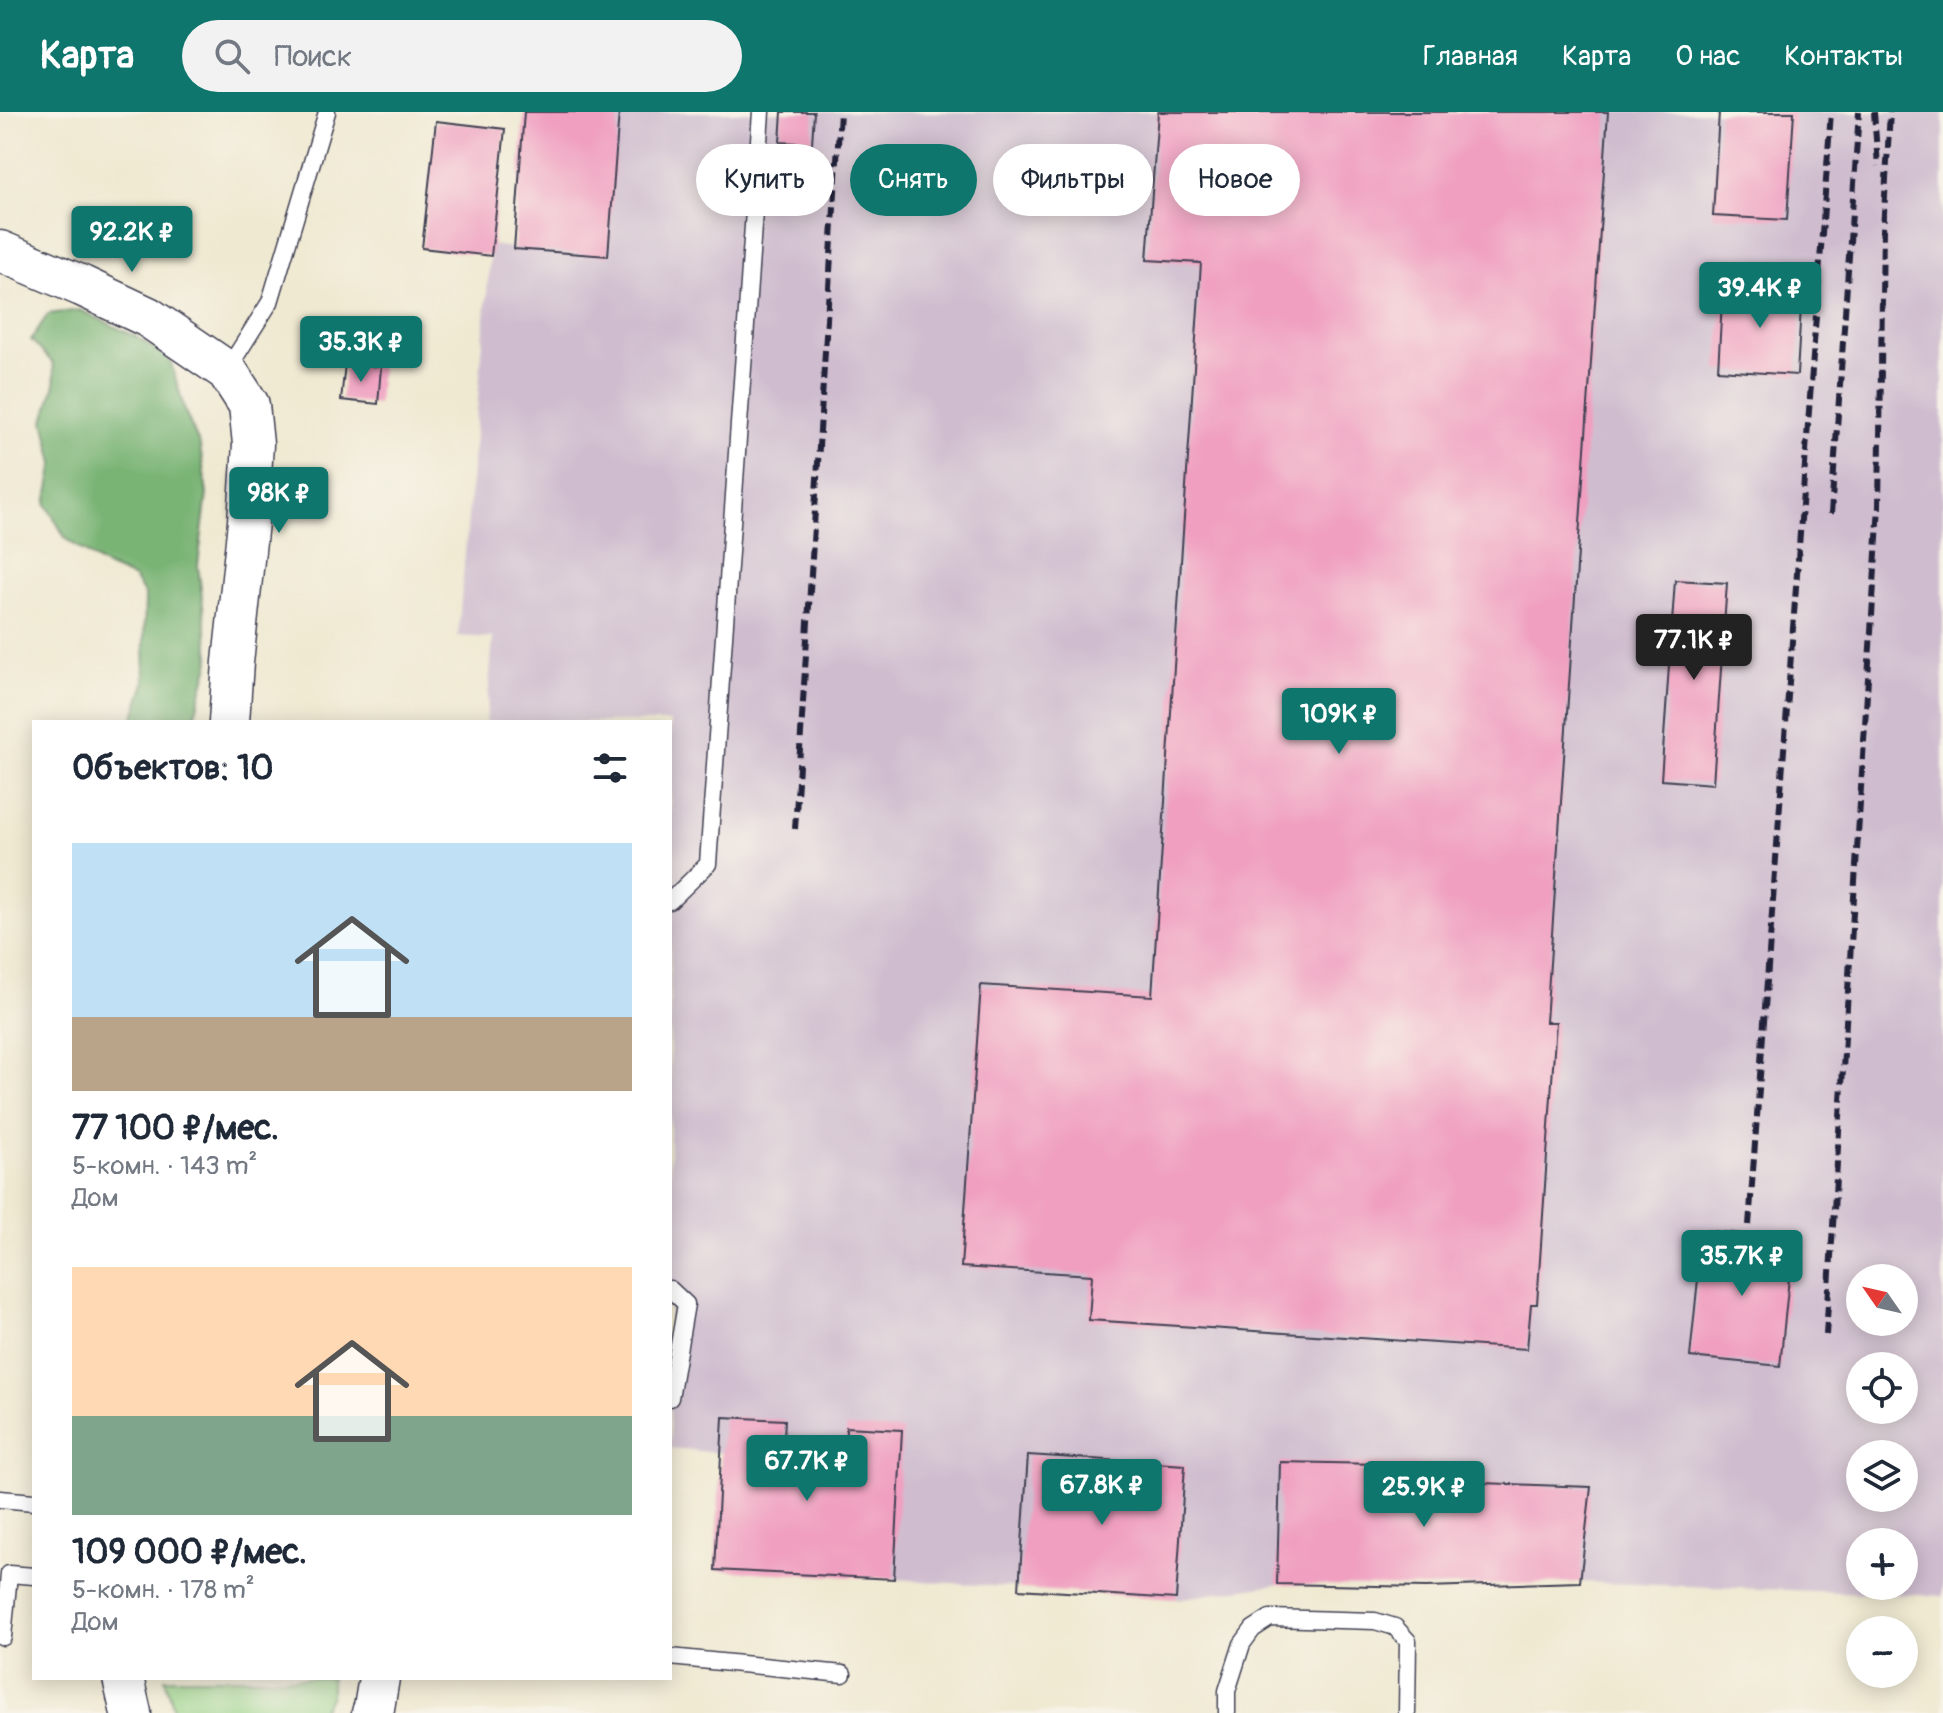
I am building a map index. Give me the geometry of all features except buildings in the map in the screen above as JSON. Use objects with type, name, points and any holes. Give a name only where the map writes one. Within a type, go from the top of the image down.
[{"type":"street","points":[[0,251],[148,317],[227,371],[249,405],[253,444],[229,720]]},
{"type":"lane","points":[[227,371],[270,302],[327,112]]},
{"type":"lane","points":[[672,899],[708,864],[761,112]]},
{"type":"lane","points":[[672,1291],[686,1304],[672,1386]]},
{"type":"lane","points":[[0,1499],[32,1502]]},
{"type":"lane","points":[[3,1637],[9,1574],[32,1576]]},
{"type":"lane","points":[[1227,1713],[1227,1691],[1242,1644],[1253,1629],[1270,1618],[1375,1621],[1395,1627],[1408,1641],[1407,1713]]},
{"type":"lane","points":[[672,1657],[843,1674]]},
{"type":"shaded area","points":[[524,112],[1943,112],[1943,1596],[1918,1595],[1918,1528],[1846,1528],[1846,1592],[1580,1582],[1426,1587],[1277,1584],[1176,1599],[715,1570],[721,1453],[672,1448],[672,720],[486,720],[493,638],[458,636],[491,245],[514,248]]},
{"type":"green space","points":[[80,310],[137,337],[170,360],[186,414],[200,446],[207,494],[198,565],[210,661],[194,720],[133,720],[145,683],[145,595],[134,578],[104,565],[66,539],[46,504],[54,463],[44,421],[55,384],[53,363],[31,340],[48,314]]},
{"type":"green space","points":[[166,1680],[331,1680],[331,1696],[320,1713],[175,1713]]},
{"type":"railway","points":[[795,829],[840,112]]},
{"type":"railway","points":[[1749,1225],[1831,112]]},
{"type":"railway","points":[[1831,514],[1859,112]]},
{"type":"railway","points":[[1874,112],[1878,166]]},
{"type":"railway","points":[[1826,1335],[1879,506],[1883,230],[1890,112]]}]
